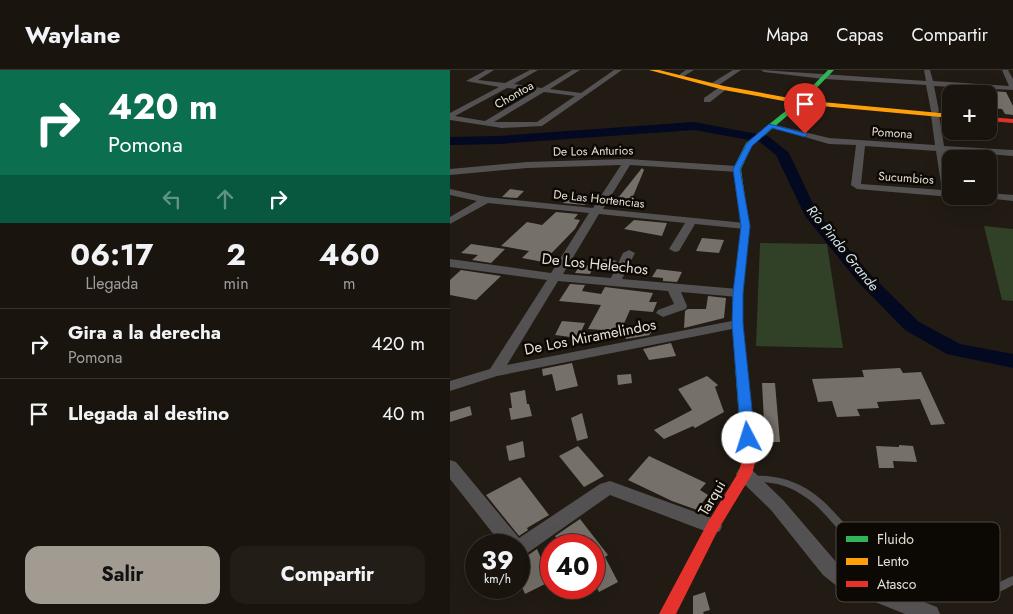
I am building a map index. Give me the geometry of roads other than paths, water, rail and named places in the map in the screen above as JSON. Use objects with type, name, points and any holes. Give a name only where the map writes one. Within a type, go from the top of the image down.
[{"type":"main road","points":[[652,70],[801,101],[942,113]]},
{"type":"main road","points":[[666,70],[687,72],[720,85]]},
{"type":"main road","points":[[737,169],[749,145],[801,101],[827,74]]},
{"type":"main road","points":[[997,116],[1013,117]]},
{"type":"main road","points":[[997,120],[1013,121]]},
{"type":"main road","name":"Tarqui","points":[[667,614],[713,526],[747,476],[750,457],[737,324],[738,293],[745,226],[737,169]]},
{"type":"street","points":[[491,70],[470,81],[582,95]]},
{"type":"street","points":[[450,117],[534,70]]},
{"type":"street","name":"Chontoa","points":[[487,123],[577,70]]},
{"type":"street","points":[[450,117],[510,126],[539,124],[619,70]]},
{"type":"street","points":[[707,100],[720,85],[738,70]]},
{"type":"street","points":[[764,70],[930,83],[1013,87]]},
{"type":"street","points":[[927,70],[942,159]]},
{"type":"street","points":[[1004,70],[1013,87]]},
{"type":"street","name":"Pomona","points":[[767,129],[829,142],[1013,153]]},
{"type":"street","name":"Sucumbios","points":[[861,144],[856,185],[860,187],[942,193]]},
{"type":"street","points":[[495,372],[628,162]]},
{"type":"street","name":"De Los Anturios","points":[[450,172],[528,165],[628,162],[737,169]]},
{"type":"street","name":"De Las Hortencias","points":[[450,192],[486,200],[745,226]]},
{"type":"street","points":[[997,197],[1013,198]]},
{"type":"street","points":[[450,221],[486,200]]},
{"type":"street","points":[[676,249],[692,221]]},
{"type":"street","points":[[614,282],[629,253]]},
{"type":"street","name":"De Los Helechos","points":[[450,263],[555,277],[738,293]]},
{"type":"street","points":[[662,313],[681,306],[673,287]]},
{"type":"street","name":"De Los Miramelindos","points":[[450,386],[495,372],[737,324]]},
{"type":"street","points":[[450,468],[504,534]]},
{"type":"street","points":[[747,476],[777,505],[836,574]]},
{"type":"street","points":[[530,540],[606,488],[713,526]]},
{"type":"street","points":[[899,602],[930,614]]},
{"type":"lane","points":[[747,476],[762,477],[784,483],[808,494],[836,522]]},
{"type":"lane","points":[[1000,586],[1013,580]]},
{"type":"waterway","name":"Río Pindo Grande","points":[[450,141],[498,140],[694,126],[764,139],[782,153],[810,213],[864,278],[912,326],[954,349],[1013,361]]}]
